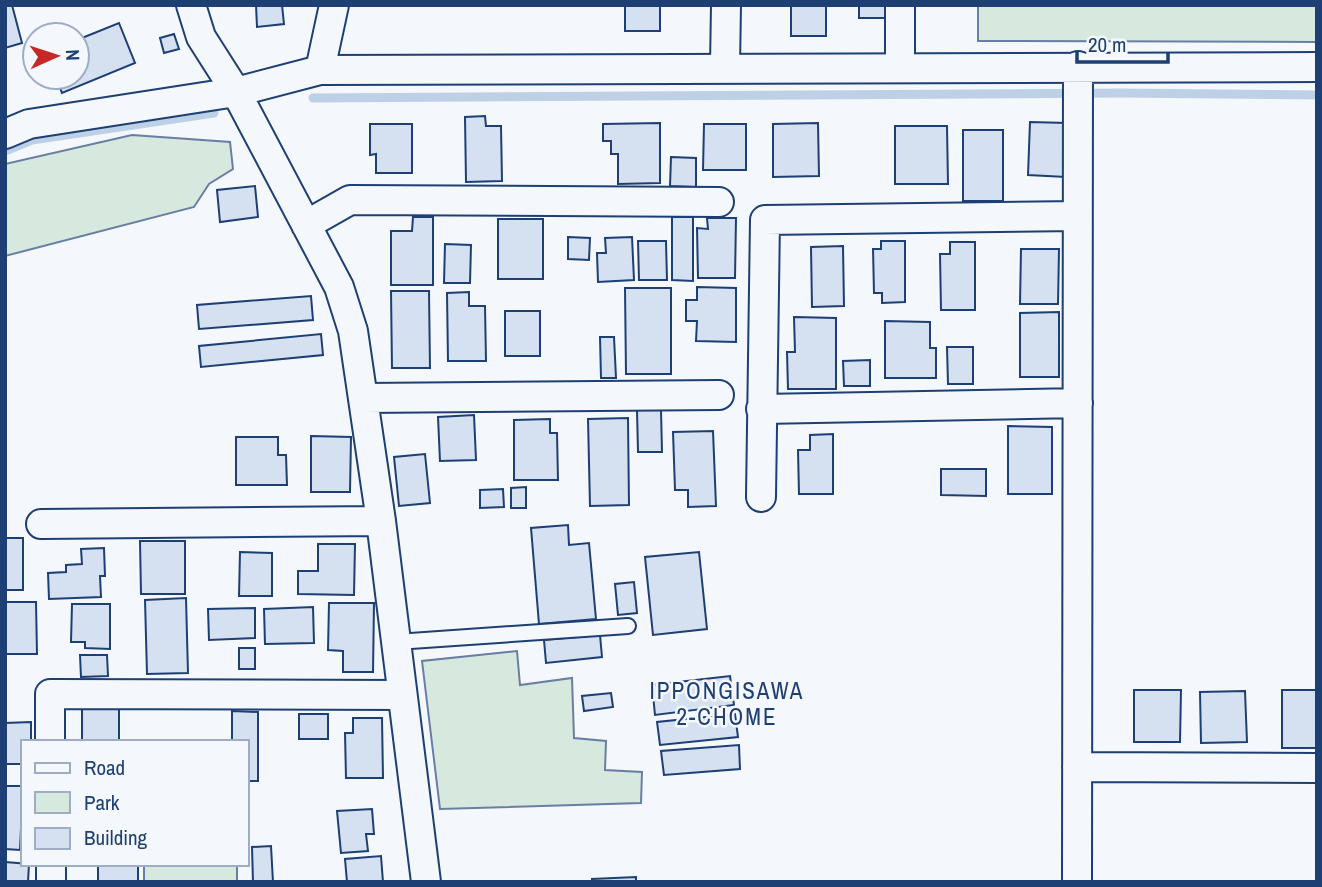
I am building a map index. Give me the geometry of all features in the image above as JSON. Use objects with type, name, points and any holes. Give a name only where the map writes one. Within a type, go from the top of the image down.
[{"type":"street","points":[[191,5],[201,37],[236,92],[339,287],[352,331],[365,398],[426,882]]},
{"type":"street","points":[[320,70],[334,5]]},
{"type":"street","points":[[725,66],[726,5]]},
{"type":"street","points":[[900,5],[900,66]]},
{"type":"street","points":[[5,134],[29,124],[236,92],[320,70],[900,66],[1078,86],[1317,67]]},
{"type":"street","points":[[1077,882],[1078,86]]},
{"type":"street","points":[[306,225],[350,200],[719,202]]},
{"type":"street","points":[[761,497],[765,220],[1077,216]]},
{"type":"street","points":[[365,398],[719,395]]},
{"type":"street","points":[[761,409],[1077,403]]},
{"type":"street","points":[[41,524],[381,521]]},
{"type":"street","points":[[50,740],[50,694],[402,695]]},
{"type":"street","points":[[1077,767],[1317,768]]},
{"type":"lane","points":[[396,642],[628,626]]},
{"type":"green space","points":[[978,5],[1317,5],[1317,42],[978,41]]},
{"type":"green space","points":[[132,135],[230,142],[233,169],[209,184],[194,207],[5,256],[5,164]]},
{"type":"green space","points":[[517,651],[520,685],[572,678],[574,738],[606,741],[605,770],[642,772],[641,803],[440,809],[422,661]]},
{"type":"green space","points":[[144,866],[237,866],[237,882],[144,882]]},
{"type":"building","points":[[5,5],[12,5],[21,43],[5,48]]},
{"type":"building","points":[[256,5],[282,5],[284,24],[257,27]]},
{"type":"building","points":[[625,5],[660,5],[660,31],[625,31]]},
{"type":"building","points":[[791,5],[826,5],[826,36],[791,36]]},
{"type":"building","points":[[859,5],[886,5],[886,18],[859,18]]},
{"type":"building","points":[[119,23],[135,63],[91,81],[91,34]]},
{"type":"building","points":[[174,34],[179,49],[164,53],[160,38]]},
{"type":"building","points":[[485,116],[486,126],[501,126],[502,181],[466,182],[465,117]]},
{"type":"building","points":[[1030,122],[1067,123],[1066,177],[1028,175]]},
{"type":"building","points":[[660,123],[660,183],[618,184],[618,154],[611,154],[611,141],[603,141],[603,124]]},
{"type":"building","points":[[818,123],[819,176],[773,177],[773,124]]},
{"type":"building","points":[[370,124],[412,124],[412,173],[376,173],[376,154],[370,155]]},
{"type":"building","points":[[704,124],[746,124],[746,170],[703,170]]},
{"type":"building","points":[[895,126],[947,126],[948,184],[895,184]]},
{"type":"building","points":[[963,130],[1003,130],[1003,201],[963,201]]},
{"type":"building","points":[[671,157],[696,158],[696,187],[670,186]]},
{"type":"building","points":[[255,186],[258,217],[220,222],[217,190]]},
{"type":"building","points":[[413,217],[433,217],[433,285],[391,285],[391,231],[412,231]]},
{"type":"building","points":[[672,217],[693,217],[693,281],[672,280]]},
{"type":"building","points":[[707,218],[736,218],[735,278],[698,278],[697,228],[708,229]]},
{"type":"building","points":[[498,219],[543,219],[543,279],[498,279]]},
{"type":"building","points":[[568,237],[590,238],[589,260],[568,259]]},
{"type":"building","points":[[632,237],[634,280],[598,282],[597,253],[606,253],[605,238]]},
{"type":"building","points":[[638,241],[666,241],[667,280],[639,280]]},
{"type":"building","points":[[881,241],[905,241],[905,302],[882,303],[882,293],[874,293],[873,249],[881,249]]},
{"type":"building","points":[[950,242],[975,242],[975,310],[941,310],[940,254],[950,254]]},
{"type":"building","points":[[445,244],[471,245],[470,283],[444,283]]},
{"type":"building","points":[[843,246],[844,306],[812,307],[811,247]]},
{"type":"building","points":[[1021,249],[1059,249],[1058,304],[1020,304]]},
{"type":"building","points":[[697,287],[736,288],[736,342],[696,341],[697,321],[686,321],[686,300],[697,300]]},
{"type":"building","points":[[625,288],[671,288],[671,374],[626,374]]},
{"type":"building","points":[[391,291],[429,291],[430,368],[392,368]]},
{"type":"building","points":[[469,292],[469,306],[485,306],[486,361],[448,361],[447,293]]},
{"type":"building","points":[[311,296],[313,320],[199,329],[197,305]]},
{"type":"building","points":[[505,311],[540,311],[540,356],[505,356]]},
{"type":"building","points":[[1059,312],[1059,377],[1020,377],[1020,313]]},
{"type":"building","points":[[794,317],[836,318],[836,389],[788,389],[787,352],[795,352]]},
{"type":"building","points":[[885,321],[930,322],[930,348],[936,348],[936,378],[885,378]]},
{"type":"building","points":[[321,334],[323,355],[201,367],[199,346]]},
{"type":"building","points":[[600,337],[614,337],[616,378],[601,378]]},
{"type":"building","points":[[947,347],[973,347],[973,384],[948,384]]},
{"type":"building","points":[[870,360],[870,386],[844,386],[843,361]]},
{"type":"building","points":[[637,410],[661,410],[662,452],[638,452]]},
{"type":"building","points":[[474,415],[476,460],[440,461],[438,417]]},
{"type":"building","points":[[628,418],[629,505],[590,506],[588,419]]},
{"type":"building","points":[[550,419],[550,433],[557,433],[558,480],[514,480],[514,420]]},
{"type":"building","points":[[1008,426],[1052,427],[1052,494],[1008,494]]},
{"type":"building","points":[[713,431],[716,506],[688,507],[688,490],[675,490],[673,432]]},
{"type":"building","points":[[833,434],[833,494],[799,494],[798,450],[810,450],[810,435]]},
{"type":"building","points":[[311,436],[351,437],[350,492],[311,492]]},
{"type":"building","points":[[236,437],[278,437],[278,455],[286,455],[287,485],[236,485]]},
{"type":"building","points":[[425,454],[430,503],[399,506],[394,457]]},
{"type":"building","points":[[941,469],[986,469],[986,496],[941,495]]},
{"type":"building","points":[[526,487],[526,508],[511,508],[511,488]]},
{"type":"building","points":[[503,489],[504,507],[480,508],[480,490]]},
{"type":"building","points":[[568,525],[569,545],[589,543],[596,619],[539,624],[531,528]]},
{"type":"building","points":[[5,538],[23,538],[23,590],[5,590]]},
{"type":"building","points":[[140,541],[185,541],[185,594],[141,594]]},
{"type":"building","points":[[318,544],[355,544],[354,595],[298,594],[298,571],[318,571]]},
{"type":"building","points":[[104,548],[105,576],[100,576],[101,597],[49,599],[48,573],[66,572],[66,565],[82,564],[81,549]]},
{"type":"building","points":[[240,552],[272,553],[272,596],[239,596]]},
{"type":"building","points":[[699,552],[707,629],[653,635],[645,557]]},
{"type":"building","points":[[634,582],[637,613],[618,615],[615,584]]},
{"type":"building","points":[[186,598],[188,673],[147,674],[145,600]]},
{"type":"building","points":[[5,602],[36,602],[37,654],[5,654]]},
{"type":"building","points":[[329,603],[374,603],[373,672],[343,672],[343,651],[328,650]]},
{"type":"building","points":[[72,604],[110,604],[110,649],[85,648],[85,642],[71,642]]},
{"type":"building","points":[[313,607],[314,643],[265,644],[264,609]]},
{"type":"building","points":[[255,608],[255,638],[209,640],[208,609]]},
{"type":"building","points":[[600,635],[602,657],[546,663],[544,640]]},
{"type":"building","points":[[239,648],[255,648],[255,669],[239,669]]},
{"type":"building","points":[[80,655],[107,655],[108,676],[81,677]]},
{"type":"building","points":[[730,676],[734,705],[655,715],[652,685]]},
{"type":"building","points":[[1134,690],[1181,690],[1180,742],[1134,742]]},
{"type":"building","points":[[1282,690],[1317,690],[1317,748],[1282,748]]},
{"type":"building","points":[[1245,691],[1247,742],[1201,743],[1200,692]]},
{"type":"building","points":[[611,693],[613,707],[584,711],[582,696]]},
{"type":"building","points":[[82,707],[119,707],[119,740],[82,740]]},
{"type":"building","points":[[232,711],[258,712],[258,781],[248,781],[248,740],[232,740]]},
{"type":"building","points":[[299,714],[328,714],[328,739],[299,739]]},
{"type":"building","points":[[735,714],[738,737],[660,745],[657,722]]},
{"type":"building","points":[[353,718],[382,718],[383,778],[346,778],[345,733],[353,733]]},
{"type":"building","points":[[31,722],[31,740],[21,740],[21,764],[5,764],[5,723]]},
{"type":"building","points":[[739,745],[740,769],[664,775],[661,751]]},
{"type":"building","points":[[5,786],[21,786],[20,850],[5,849]]},
{"type":"building","points":[[372,809],[374,834],[366,834],[368,851],[341,853],[337,811]]},
{"type":"building","points":[[271,846],[273,882],[253,882],[252,847]]},
{"type":"building","points":[[381,856],[383,882],[347,882],[345,859]]},
{"type":"building","points":[[5,862],[29,866],[28,882],[5,882]]},
{"type":"building","points":[[98,866],[138,866],[138,882],[98,882]]},
{"type":"building","points":[[636,877],[636,882],[592,882],[592,879]]},
{"type":"waterway","points":[[313,98],[1120,93],[1317,95]]},
{"type":"waterway","points":[[5,151],[32,140],[214,113]]},
{"type":"district","name":"IPPONGISAWA 2-CHOME","points":[[727,704]]}]
